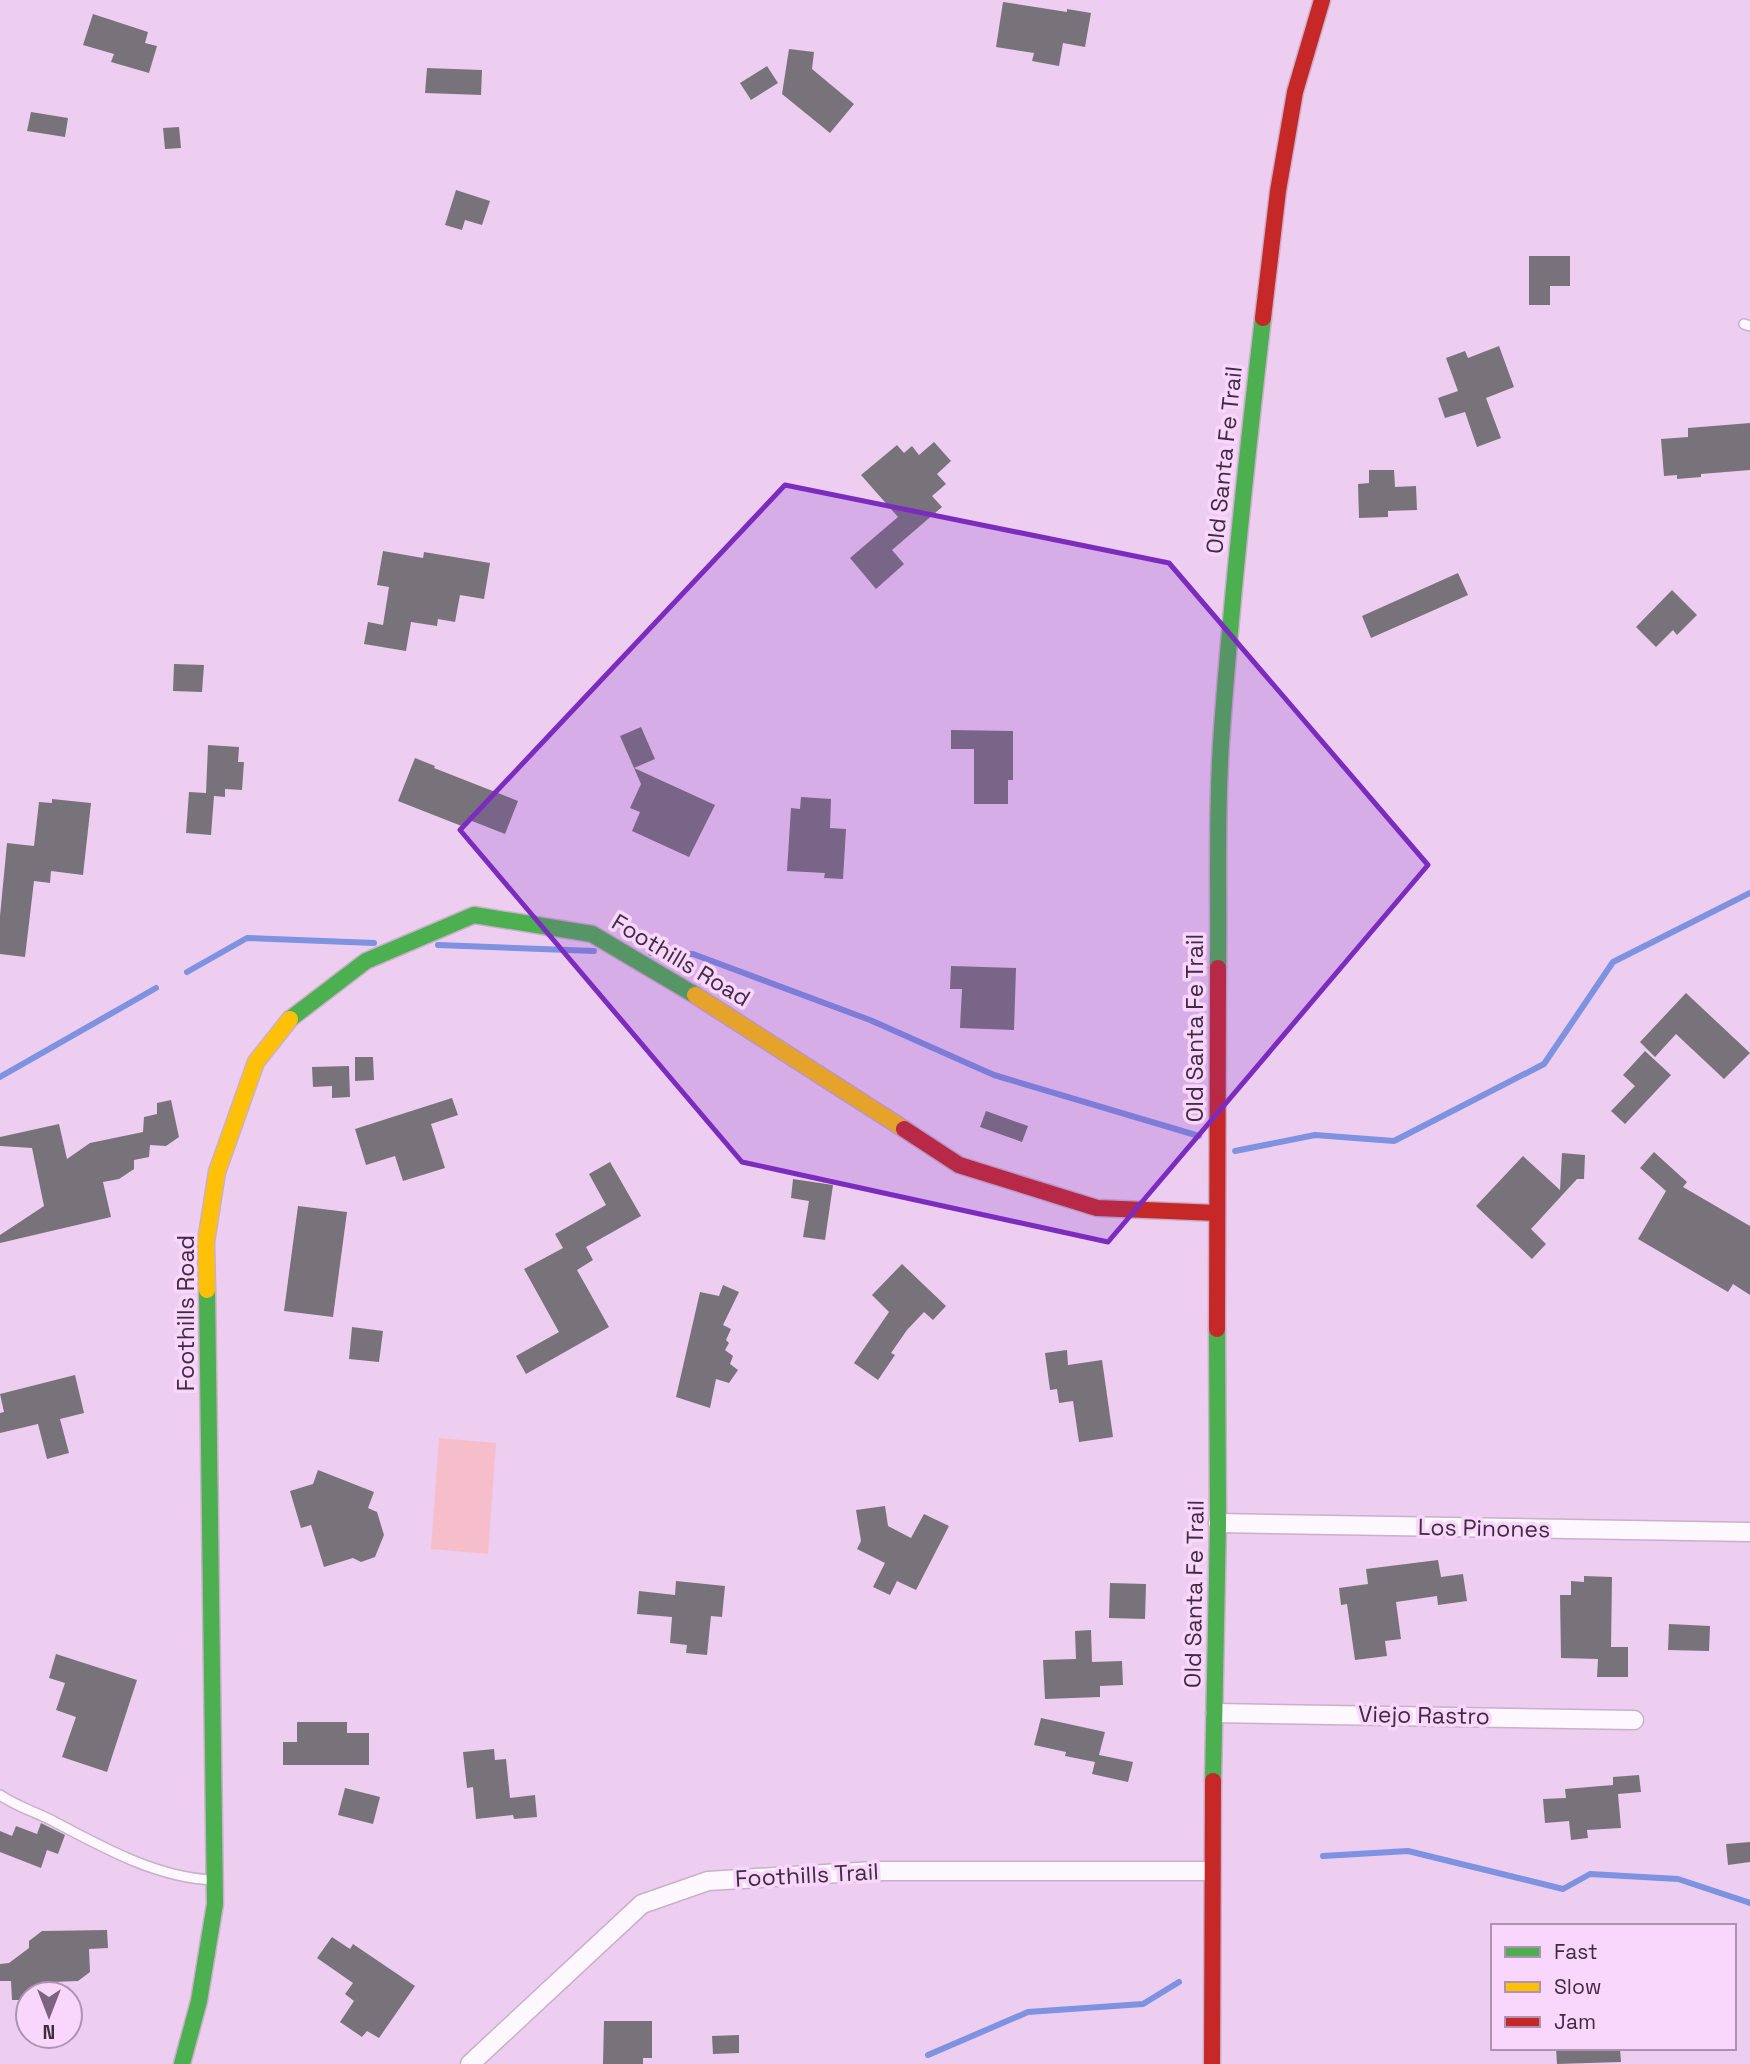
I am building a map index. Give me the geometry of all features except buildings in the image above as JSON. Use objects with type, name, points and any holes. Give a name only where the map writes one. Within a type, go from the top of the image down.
[{"type":"street","name":"Old Santa Fe Trail","points":[[1212,2064],[1211,1871],[1218,1523],[1219,803],[1226,673],[1247,457],[1278,191],[1296,92],[1322,0]]},
{"type":"street","name":"Foothills Road","points":[[182,2064],[199,2001],[215,1904],[206,1242],[217,1172],[256,1062],[292,1017],[366,961],[474,915],[592,934],[744,1025],[958,1164],[1097,1208],[1217,1213]]},
{"type":"street","name":"Los Pinones","points":[[1218,1523],[1750,1531]]},
{"type":"street","name":"Viejo Rastro","points":[[1215,1713],[1634,1720]]},
{"type":"street","name":"Foothills Trail","points":[[470,2064],[642,1904],[708,1881],[874,1871],[1211,1871]]},
{"type":"lane","points":[[0,1795],[90,1842],[190,1879],[215,1880]]},
{"type":"highlighted area","points":[[785,485],[1169,563],[1428,865],[1108,1242],[742,1162],[460,830]]},
{"type":"shaded area","points":[[439,1438],[496,1443],[488,1554],[431,1549]]},
{"type":"waterway","points":[[1235,1151],[1315,1135],[1394,1141],[1544,1064],[1613,962],[1750,893]]},
{"type":"waterway","points":[[187,972],[247,938],[374,943]]},
{"type":"waterway","points":[[438,945],[594,951]]},
{"type":"waterway","points":[[651,953],[693,954],[870,1020],[994,1075],[1199,1136]]},
{"type":"waterway","points":[[0,1077],[156,988]]},
{"type":"waterway","points":[[1323,1856],[1408,1851],[1563,1889],[1590,1874],[1678,1879],[1750,1903]]},
{"type":"waterway","points":[[928,2055],[1028,2012],[1143,2004],[1179,1982]]},
{"type":"traffic: fast","points":[[1218,968],[1218,819],[1222,729],[1240,524],[1263,318]]},
{"type":"traffic: fast","points":[[290,1019],[366,961],[474,915],[592,934],[695,995]]},
{"type":"traffic: fast","points":[[182,2064],[199,2001],[215,1904],[207,1290]]},
{"type":"traffic: fast","points":[[1213,1781],[1218,1523],[1217,1329]]},
{"type":"traffic: slow","points":[[695,995],[904,1129]]},
{"type":"traffic: slow","points":[[207,1290],[206,1242],[217,1172],[256,1062],[290,1019]]},
{"type":"traffic: jam","points":[[1263,318],[1278,191],[1295,92],[1322,0]]},
{"type":"traffic: jam","points":[[1217,1329],[1218,968]]},
{"type":"traffic: jam","points":[[904,1129],[959,1165],[1097,1208],[1217,1213]]},
{"type":"traffic: jam","points":[[1212,2064],[1213,1781]]}]
